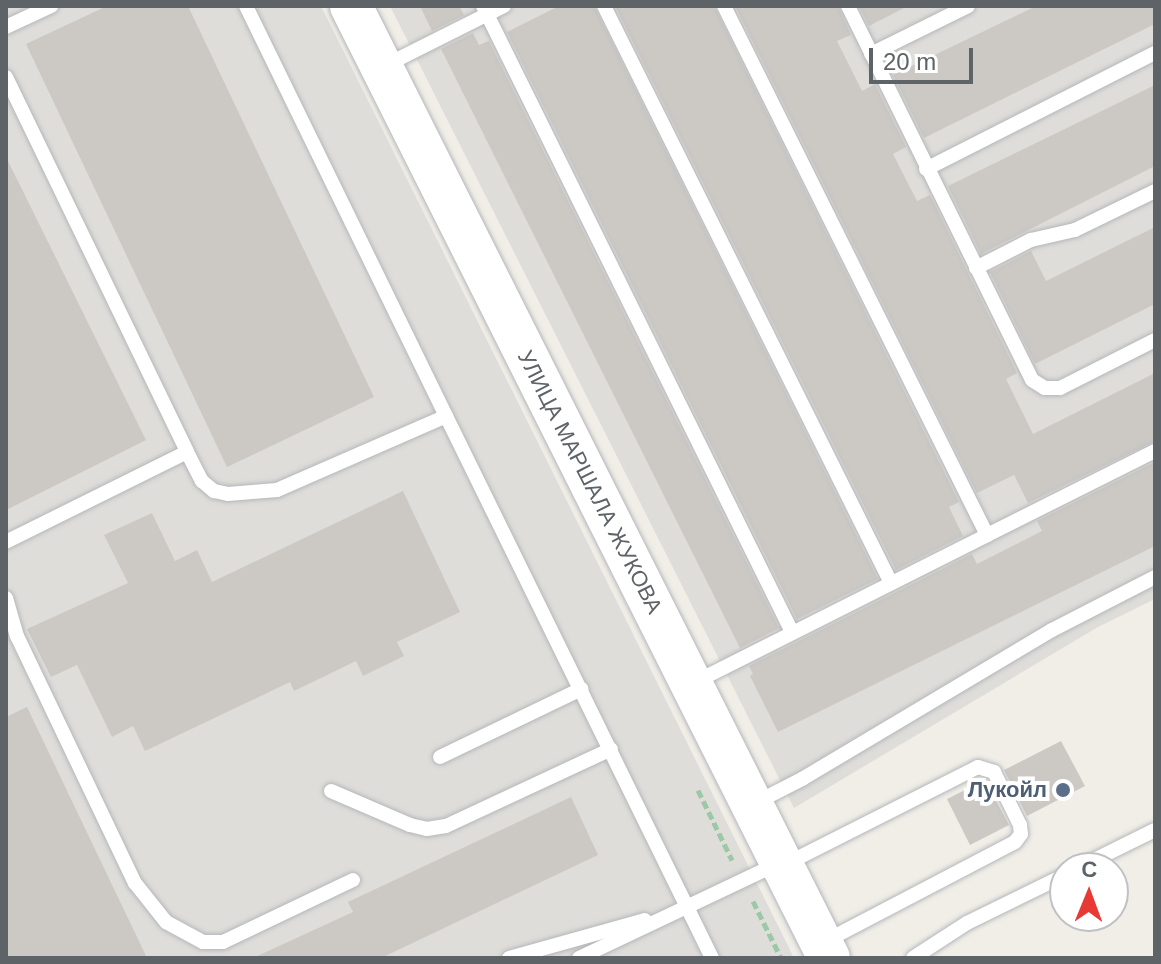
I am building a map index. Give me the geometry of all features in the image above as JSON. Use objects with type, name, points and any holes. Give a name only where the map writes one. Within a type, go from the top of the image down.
[{"type":"main road","name":"УЛИЦА МАРШАЛА ЖУКОВА","points":[[351,6],[825,950]]},
{"type":"lane","points":[[6,27],[51,6]]},
{"type":"lane","points":[[246,6],[712,958]]},
{"type":"lane","points":[[382,67],[485,10],[504,6]]},
{"type":"lane","points":[[604,6],[891,583]]},
{"type":"lane","points":[[724,6],[987,535]]},
{"type":"lane","points":[[848,6],[1032,380],[1045,388],[1060,388],[1155,340]]},
{"type":"lane","points":[[871,54],[968,6]]},
{"type":"lane","points":[[485,10],[792,632]]},
{"type":"lane","points":[[926,169],[1155,53]]},
{"type":"lane","points":[[6,77],[187,452],[202,481],[214,491],[228,494],[277,490],[446,416]]},
{"type":"lane","points":[[976,268],[1031,240],[1075,230],[1155,191]]},
{"type":"lane","points":[[692,683],[1155,451]]},
{"type":"lane","points":[[6,542],[187,452]]},
{"type":"lane","points":[[752,804],[802,779],[1052,630],[1155,577]]},
{"type":"lane","points":[[6,598],[17,636],[135,883],[151,909],[166,922],[203,942],[223,942],[353,880]]},
{"type":"lane","points":[[440,757],[581,689]]},
{"type":"lane","points":[[331,791],[410,825],[427,829],[446,826],[611,749]]},
{"type":"lane","points":[[579,958],[978,767],[994,772],[1020,825],[1021,834],[1015,842],[825,950]]},
{"type":"lane","points":[[1110,852],[1155,830]]},
{"type":"lane","points":[[913,958],[967,923],[1049,883]]},
{"type":"lane","points":[[509,958],[688,908]]},
{"type":"shaded area","points":[[6,6],[321,6],[794,958],[6,958]]},
{"type":"shaded area","points":[[390,6],[1155,6],[1155,599],[1098,627],[794,808]]},
{"type":"building","points":[[107,6],[188,6],[374,397],[227,467],[26,44]]},
{"type":"building","points":[[420,6],[459,6],[464,15],[432,31]]},
{"type":"building","points":[[559,6],[594,6],[878,579],[797,619],[507,32]]},
{"type":"building","points":[[615,6],[714,6],[959,502],[949,507],[963,536],[896,570]]},
{"type":"building","points":[[735,6],[838,6],[851,35],[837,41],[862,91],[875,84],[906,147],[893,154],[917,201],[930,195],[1017,373],[1006,379],[1033,434],[1155,373],[1155,441],[1028,503],[1014,475],[977,493]]},
{"type":"building","points":[[859,6],[908,6],[869,26]]},
{"type":"building","points":[[1036,6],[1155,6],[1155,24],[924,138],[893,75]]},
{"type":"building","points":[[473,33],[479,45],[489,41],[779,628],[740,648],[441,49]]},
{"type":"building","points":[[1155,85],[1155,166],[981,254],[948,186]]},
{"type":"building","points":[[6,157],[146,440],[6,510]]},
{"type":"building","points":[[1155,227],[1155,304],[1035,364],[990,272],[1031,251],[1046,281]]},
{"type":"building","points":[[1155,462],[1155,546],[778,732],[750,676],[753,674],[749,666],[972,554],[977,564],[1042,531],[1037,521]]},
{"type":"building","points":[[403,491],[460,612],[397,642],[404,656],[363,676],[356,661],[294,691],[290,682],[145,751],[133,726],[112,737],[77,665],[51,677],[27,629],[128,583],[104,535],[152,513],[175,561],[197,550],[212,582]]},
{"type":"building","points":[[27,707],[147,958],[6,958],[6,717]]},
{"type":"building","points":[[1061,741],[1085,786],[1027,816],[1004,770]]},
{"type":"building","points":[[985,780],[1009,825],[970,845],[947,799]]},
{"type":"building","points":[[571,797],[598,855],[381,958],[253,958],[353,912],[348,902]]},
{"type":"place","name":"Лукойл","points":[[1063,790]]}]
